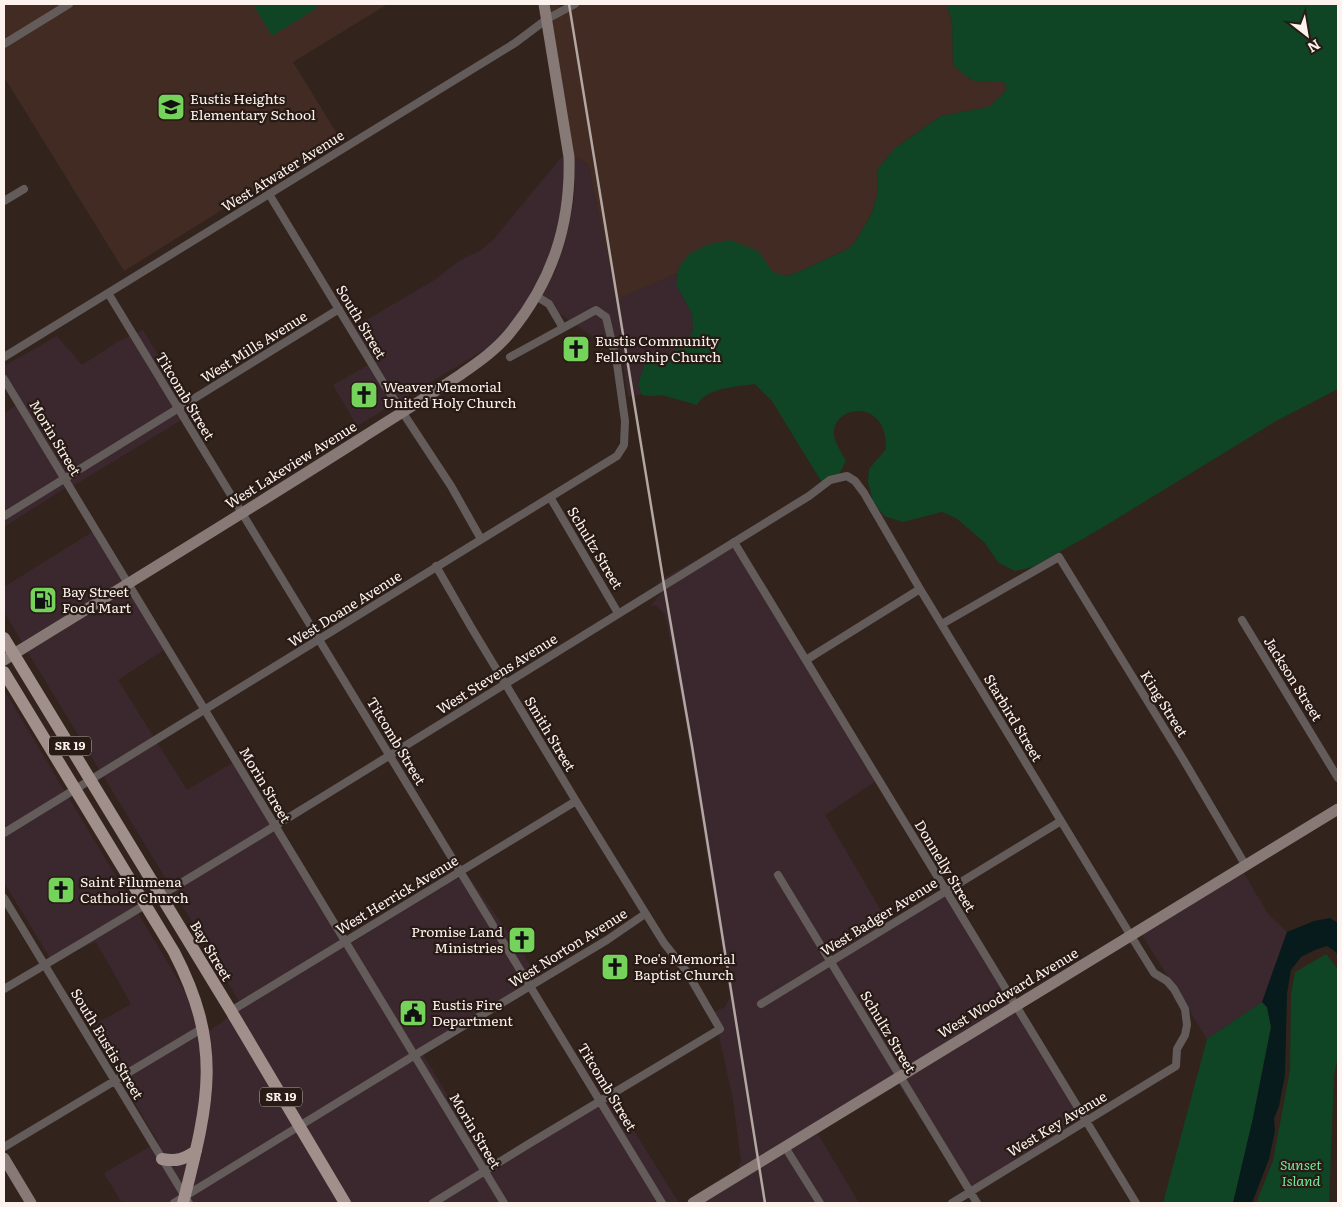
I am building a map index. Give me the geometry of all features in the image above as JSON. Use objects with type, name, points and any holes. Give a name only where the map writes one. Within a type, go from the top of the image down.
[{"type":"main road","name":"Bay Street","points":[[4,638],[8,657],[90,780],[345,1203]]},
{"type":"main road","name":"SR 19","points":[[4,672],[174,952],[196,1000],[203,1028],[208,1077],[205,1113],[186,1201]]},
{"type":"main road","points":[[162,1159],[174,1161],[184,1159],[196,1151]]},
{"type":"street","points":[[4,44],[69,4]]},
{"type":"street","name":"West Lakeview Avenue","points":[[8,657],[402,413],[482,359],[508,336],[536,296],[551,267],[564,228],[568,206],[570,180],[565,128],[544,4]]},
{"type":"street","name":"West Atwater Avenue","points":[[4,357],[515,43],[547,19],[575,4]]},
{"type":"street","points":[[4,201],[24,189]]},
{"type":"street","name":"South Street","points":[[269,194],[402,413],[432,455],[481,539]]},
{"type":"street","name":"Titcomb Street","points":[[108,293],[662,1203]]},
{"type":"street","points":[[510,357],[563,328],[549,304],[536,296]]},
{"type":"street","name":"West Mills Avenue","points":[[4,516],[339,309]]},
{"type":"street","name":"West Doane Avenue","points":[[4,833],[617,456],[624,445],[625,421],[615,355],[606,317],[596,310],[563,328]]},
{"type":"street","name":"Morin Street","points":[[4,379],[504,1203]]},
{"type":"street","name":"West Stevens Avenue","points":[[4,989],[160,896],[505,684],[618,612],[809,496],[830,480],[847,476]]},
{"type":"street","name":"Starbird Street","points":[[847,476],[855,481],[864,493],[920,589],[1154,973],[1166,981],[1180,998],[1187,1017],[1185,1035],[1177,1049],[1176,1066]]},
{"type":"street","name":"Schultz Street","points":[[550,497],[618,612]]},
{"type":"street","name":"Donnelly Street","points":[[734,542],[1136,1203]]},
{"type":"street","name":"King Street","points":[[942,624],[1058,557],[1183,759],[1246,866]]},
{"type":"street","name":"Smith Street","points":[[436,566],[576,802],[645,914],[664,943],[687,972],[720,1029],[601,1101]]},
{"type":"street","points":[[806,660],[920,589]]},
{"type":"street","name":"Jackson Street","points":[[1242,620],[1338,778]]},
{"type":"street","name":"West Herrick Avenue","points":[[231,1011],[576,802]]},
{"type":"street","name":"West Woodward Avenue","points":[[693,1203],[1338,810]]},
{"type":"street","name":"West Badger Avenue","points":[[762,1004],[945,890],[1061,821]]},
{"type":"street","name":"Schultz Street","points":[[778,875],[977,1203]]},
{"type":"street","name":"South Eustis Street","points":[[4,898],[186,1201]]},
{"type":"street","name":"West Norton Avenue","points":[[174,1203],[186,1201],[299,1127],[607,940],[645,914]]},
{"type":"street","points":[[4,1147],[203,1028]]},
{"type":"street","name":"West Key Avenue","points":[[952,1203],[1176,1066]]},
{"type":"street","points":[[433,1203],[601,1101]]},
{"type":"street","points":[[785,1147],[820,1203]]},
{"type":"street","points":[[4,1158],[32,1203]]},
{"type":"shaded area","name":"Eustis Heights Elementary School","points":[[4,4],[388,4],[293,62],[339,137],[124,271],[4,77]]},
{"type":"shaded area","points":[[549,4],[555,4],[564,8],[580,4],[947,4],[952,23],[953,65],[970,79],[979,82],[1003,81],[1007,88],[990,107],[941,116],[895,148],[877,170],[878,192],[872,213],[855,242],[848,249],[796,273],[785,276],[774,274],[758,251],[679,267],[678,273],[617,299],[588,164],[574,156]]},
{"type":"shaded area","points":[[564,154],[563,204],[547,265],[530,297],[505,332],[486,349],[357,426],[333,385],[372,363],[343,304],[354,322],[368,319],[436,279],[459,261],[481,250],[494,239]]},
{"type":"shaded area","points":[[574,156],[588,164],[617,298],[678,273],[676,284],[692,314],[693,329],[689,341],[675,351],[644,365],[638,385],[642,394],[628,397],[622,357],[540,300],[556,270],[568,230],[573,207],[575,182]]},
{"type":"shaded area","points":[[143,330],[193,413],[68,489],[67,487],[4,527],[4,413],[17,405],[4,381],[4,366],[57,336],[82,365],[119,341]]},
{"type":"shaded area","points":[[97,529],[127,578],[22,642],[4,612],[4,587]]},
{"type":"shaded area","points":[[731,540],[880,778],[825,815],[890,926],[944,890],[1011,1003],[737,1171],[741,1161],[733,1100],[714,1012],[725,1007],[730,997],[685,717],[665,614],[655,605],[650,607],[661,593],[659,581]]},
{"type":"shaded area","points":[[133,587],[170,646],[118,680],[187,790],[239,759],[350,944],[446,884],[467,874],[541,980],[421,1051],[491,1168],[611,1094],[679,1203],[350,1203],[236,1011],[242,1007],[205,943],[27,651]]},
{"type":"shaded area","points":[[4,690],[192,1003],[197,1021],[203,1076],[192,1147],[182,1154],[158,1154],[158,1163],[175,1166],[188,1162],[178,1203],[122,1203],[104,1173],[158,1142],[90,1027],[131,1004],[96,942],[51,960],[4,882]]},
{"type":"shaded area","points":[[1244,873],[1268,914],[1287,932],[1262,1002],[1207,1039],[1142,935]]},
{"type":"shaded area","points":[[1330,918],[1338,923],[1338,957],[1336,952],[1327,946],[1301,957],[1291,970],[1287,993],[1285,1075],[1279,1106],[1274,1119],[1275,1131],[1269,1159],[1252,1203],[1233,1203],[1253,1118],[1271,1027],[1267,1007],[1262,1002],[1287,932],[1314,921]]},
{"type":"shaded area","points":[[1016,1012],[1084,1124],[968,1192],[898,1084]]},
{"type":"shaded area","points":[[229,1017],[340,1203],[188,1203],[200,1155],[203,1153],[201,1151],[212,1096],[213,1077],[208,1032]]},
{"type":"shaded area","points":[[831,1125],[818,1134],[859,1203],[703,1203]]},
{"type":"green space","points":[[253,4],[315,4],[317,8],[272,36]]},
{"type":"green space","points":[[947,4],[1338,4],[1338,389],[1276,421],[1100,529],[1033,567],[1015,571],[999,563],[984,542],[956,518],[942,512],[903,522],[884,516],[873,501],[868,482],[869,469],[886,449],[884,431],[877,420],[868,413],[858,411],[847,413],[839,419],[834,428],[835,440],[846,461],[837,478],[823,489],[821,481],[772,401],[755,384],[715,391],[702,399],[697,405],[662,395],[642,395],[638,385],[644,365],[675,351],[689,340],[693,329],[692,314],[676,284],[679,267],[689,254],[709,244],[730,240],[758,251],[773,272],[785,276],[796,273],[848,249],[855,242],[872,213],[878,192],[877,170],[895,148],[941,116],[989,107],[1002,95],[1007,88],[1003,81],[977,82],[953,65],[952,23]]},
{"type":"green space","name":"Sunset Island","points":[[1326,954],[1338,969],[1338,1056],[1334,1076],[1329,1203],[1256,1203],[1273,1161],[1290,1070],[1291,995],[1295,972]]},
{"type":"green space","points":[[1262,1002],[1267,1007],[1271,1027],[1253,1118],[1233,1203],[1163,1203],[1207,1039]]},
{"type":"railway","points":[[569,4],[692,746],[765,1203]]},
{"type":"place","name":"Eustis Heights Elementary School","points":[[171,107]]},
{"type":"place","name":"Eustis Community Fellowship Church","points":[[576,349]]},
{"type":"place","name":"Weaver Memorial United Holy Church","points":[[364,395]]},
{"type":"place","name":"Bay Street Food Mart","points":[[43,600]]},
{"type":"place","name":"Saint Filumena Catholic Church","points":[[61,890]]},
{"type":"place","name":"Promise Land Ministries","points":[[522,940]]},
{"type":"place","name":"Poe's Memorial Baptist Church","points":[[615,967]]},
{"type":"place","name":"Eustis Fire Department","points":[[413,1013]]}]
